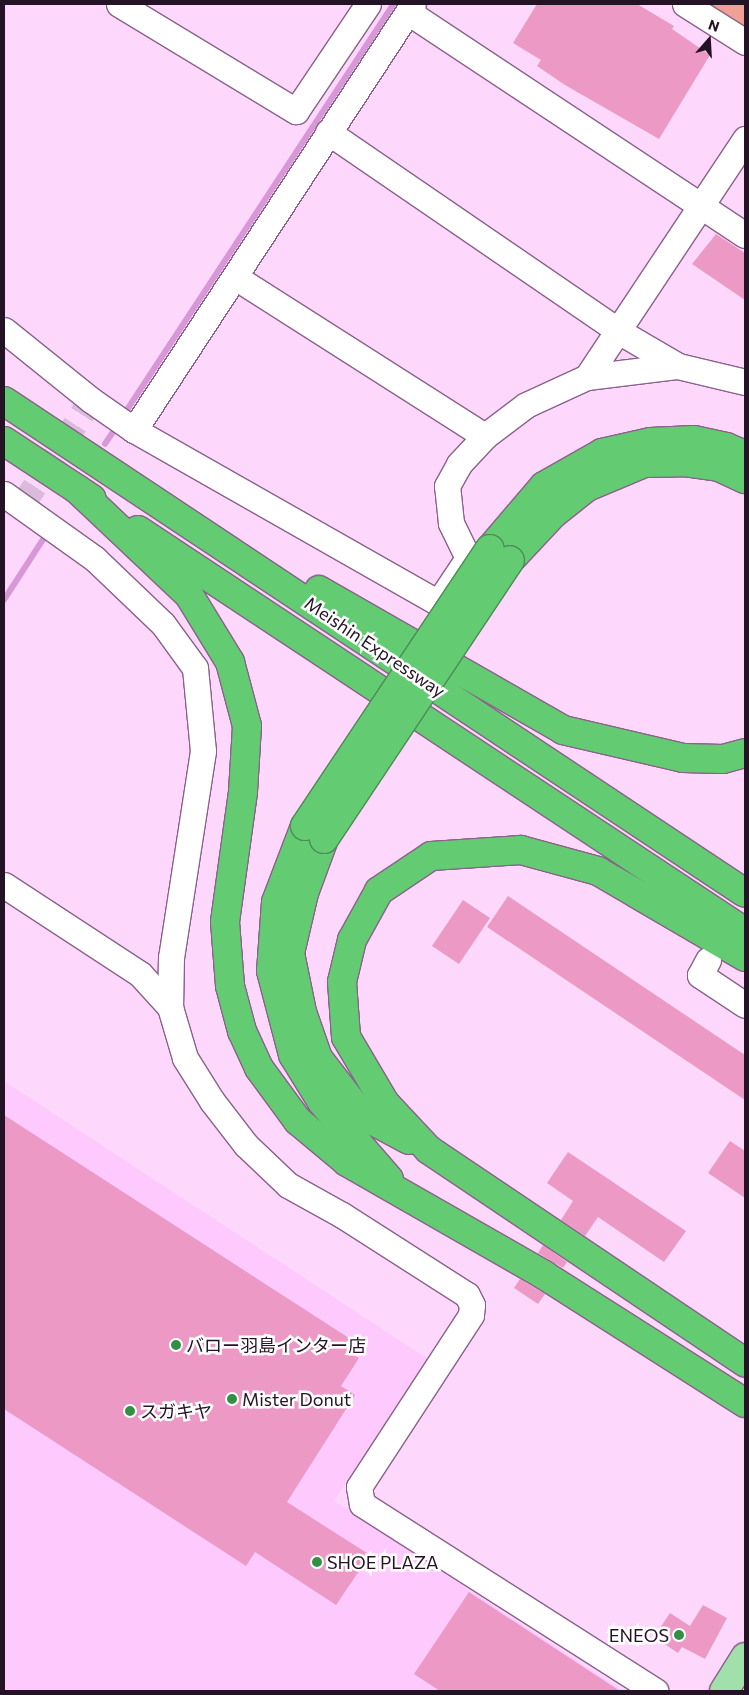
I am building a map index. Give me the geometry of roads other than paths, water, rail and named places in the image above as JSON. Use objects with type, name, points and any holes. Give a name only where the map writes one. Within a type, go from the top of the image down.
[{"type":"highway","name":"Meishin Expressway","points":[[4,401],[745,893]]},
{"type":"highway","points":[[396,1188],[322,1102],[293,1055],[271,971],[276,902],[315,833],[544,486],[602,453],[650,442],[694,440],[726,447],[745,455]]},
{"type":"highway","name":"Meishin Expressway","points":[[4,441],[745,932]]},
{"type":"highway","points":[[69,444],[563,730],[683,758],[723,759],[745,753]]},
{"type":"highway","points":[[500,554],[586,487],[644,463],[683,462],[719,467],[745,479]]},
{"type":"highway","points":[[77,489],[189,595],[230,662],[247,726],[243,792],[225,922],[230,986],[242,1031],[258,1068],[298,1121],[347,1162],[396,1188],[544,1274],[745,1404]]},
{"type":"highway","points":[[315,833],[290,953],[302,1012],[318,1058],[362,1115],[429,1150],[745,1362]]},
{"type":"highway","points":[[429,1150],[385,1103],[346,1037],[342,982],[352,940],[379,891],[431,856],[522,850],[598,871],[745,957]]},
{"type":"main road","points":[[724,1691],[745,1657]]},
{"type":"street","points":[[120,4],[296,111],[368,4]]},
{"type":"street","points":[[685,4],[745,42]]},
{"type":"street","points":[[125,423],[235,277],[410,6],[745,236]]},
{"type":"street","points":[[328,132],[620,332],[678,366],[745,382]]},
{"type":"street","points":[[587,377],[620,332],[745,140]]},
{"type":"street","points":[[235,277],[485,436]]},
{"type":"street","points":[[4,330],[125,423],[438,603],[468,558],[451,523],[446,486],[459,464],[485,436],[526,405],[587,377],[678,366]]},
{"type":"street","points":[[4,494],[95,559],[163,624],[195,668],[203,751],[170,957],[170,1007],[185,1058],[212,1101],[246,1145],[288,1185],[342,1215],[458,1289],[467,1295],[472,1305],[471,1315],[359,1487],[362,1504],[656,1691]]},
{"type":"street","points":[[4,885],[140,974],[170,1007]]},
{"type":"street","points":[[708,960],[700,975],[745,1005]]},
{"type":"waterway","points":[[123,416],[394,4]]},
{"type":"waterway","points":[[105,444],[117,426]]},
{"type":"waterway","points":[[4,600],[48,532]]},
{"type":"tunnel","points":[[21,507],[91,400]]},
{"type":"place","name":"バロー羽島インター店","points":[[176,1345]]},
{"type":"place","name":"Mister Donut","points":[[232,1399]]},
{"type":"place","name":"スガキヤ","points":[[130,1411]]},
{"type":"place","name":"SHOE PLAZA","points":[[317,1562]]},
{"type":"place","name":"ENEOS","points":[[679,1635]]}]
